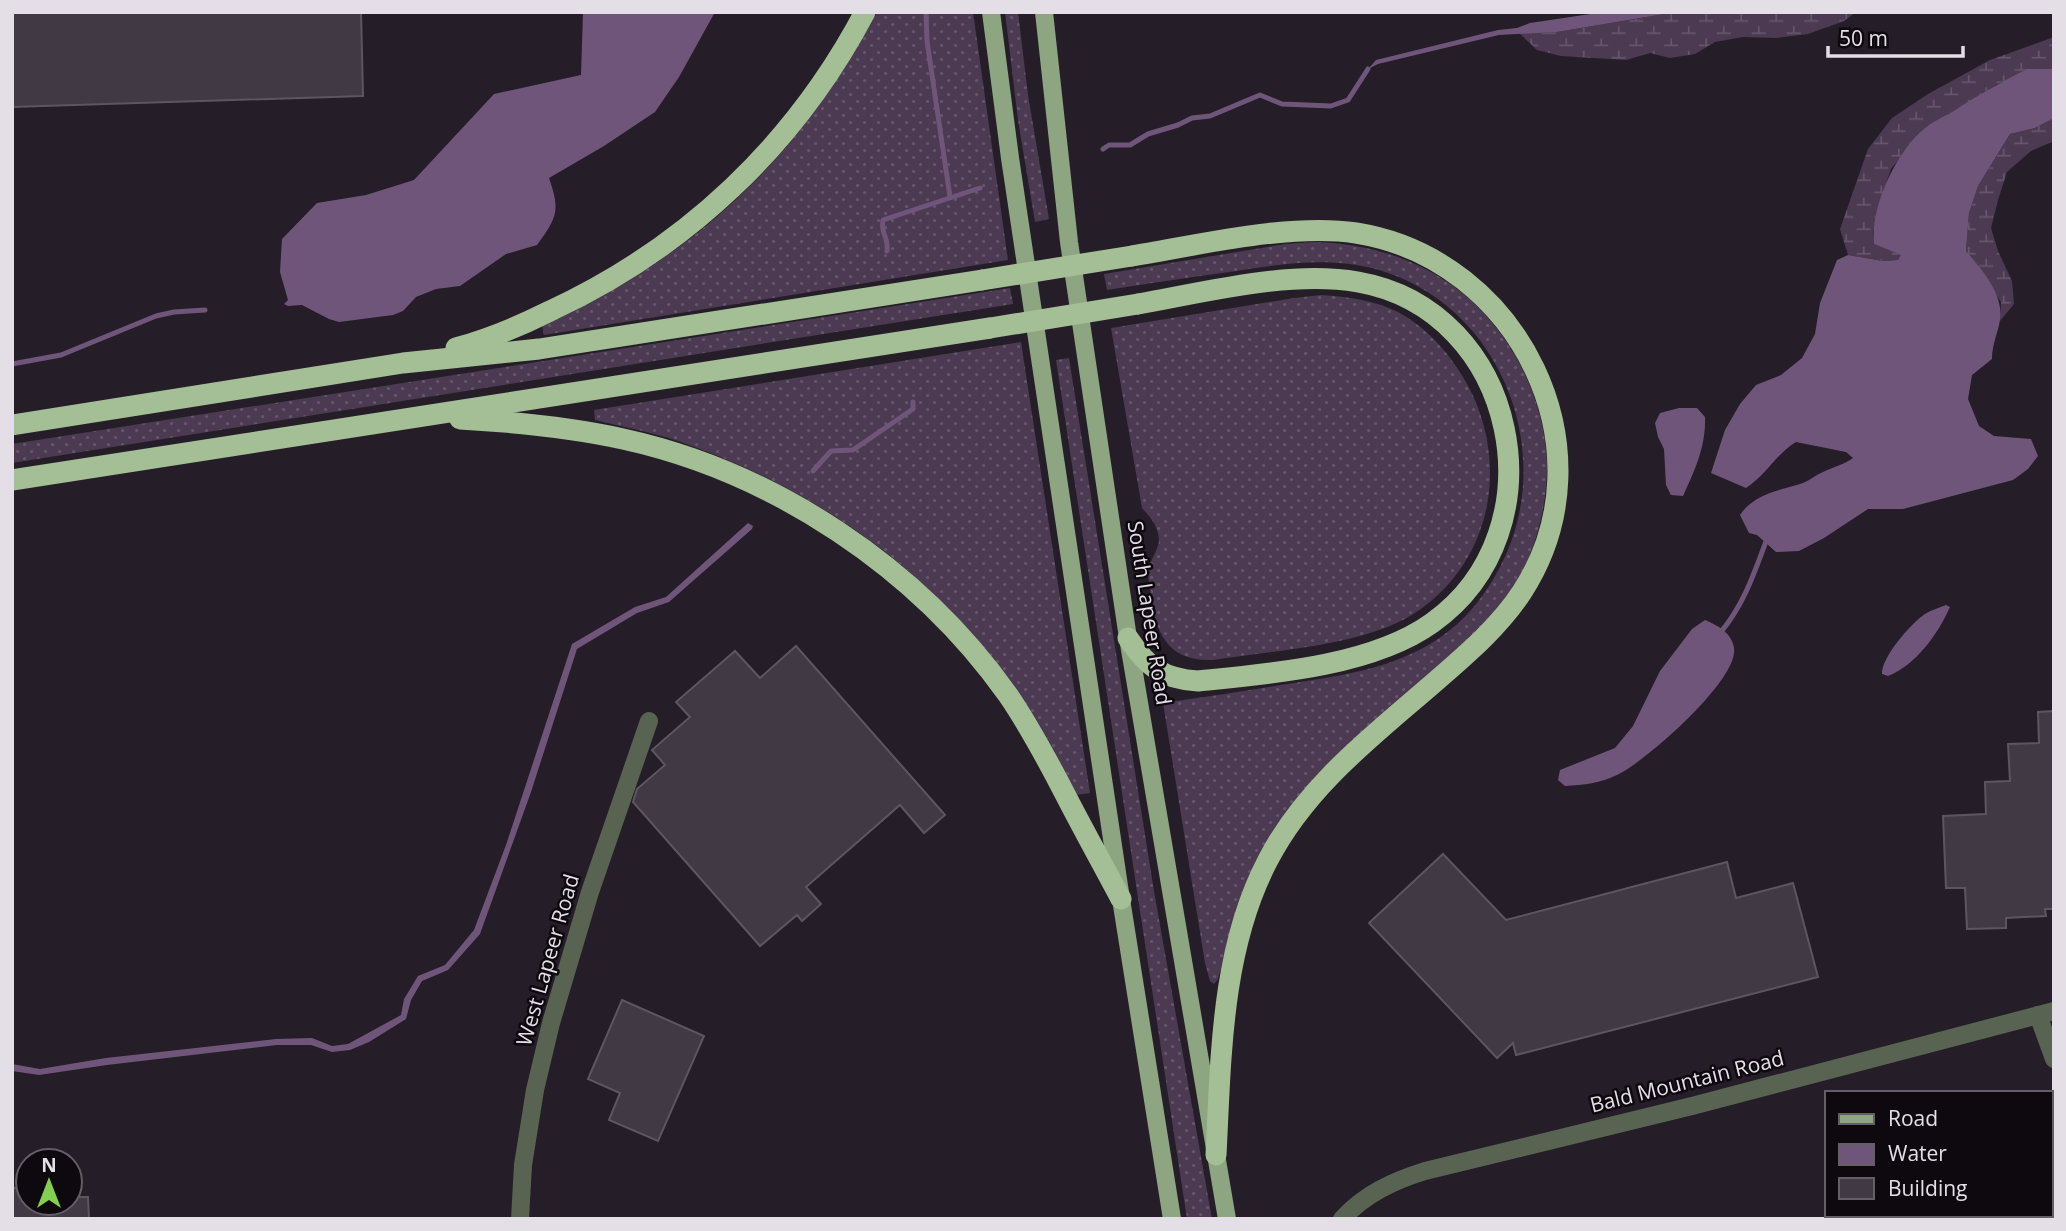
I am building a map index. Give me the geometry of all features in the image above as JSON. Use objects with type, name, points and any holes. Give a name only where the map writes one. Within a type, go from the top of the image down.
[{"type":"highway","points":[[403,363],[496,335],[562,306],[629,269],[688,228],[738,184],[795,122],[837,63],[866,12]]},
{"type":"highway","points":[[12,425],[403,363],[539,349],[1260,236],[1328,230],[1382,238],[1434,259],[1476,289],[1511,326],[1544,388],[1557,453],[1556,496],[1551,522],[1541,554],[1509,611],[1476,646],[1329,775],[1293,818],[1267,861],[1246,913],[1232,976],[1221,1065],[1216,1155]]},
{"type":"highway","points":[[12,480],[1298,279],[1329,278],[1359,282],[1391,291],[1416,303],[1464,342],[1481,366],[1502,414],[1510,466],[1509,491],[1496,539],[1473,583],[1452,607],[1433,623],[1393,645],[1339,661],[1198,681],[1166,676],[1146,660],[1128,638]]},
{"type":"highway","points":[[422,416],[551,426],[662,449],[745,480],[778,496],[852,541],[921,598],[964,641],[1007,694],[1047,758],[1121,899]]},
{"type":"main road","points":[[991,12],[1010,158],[1121,899],[1172,1219]]},
{"type":"main road","name":"South Lapeer Road","points":[[1044,12],[1069,242],[1128,638],[1227,1219]]},
{"type":"street","name":"West Lapeer Road","points":[[520,1219],[523,1165],[535,1090],[551,1023],[590,892],[649,721]]},
{"type":"street","points":[[2046,1013],[2054,1059]]},
{"type":"street","name":"Bald Mountain Road","points":[[1342,1219],[1378,1189],[1425,1171],[1706,1102],[2046,1013]]},
{"type":"green space","points":[[877,12],[973,12],[1008,260],[544,335],[542,326],[597,299],[647,269],[694,236],[737,199],[777,158],[813,114]]},
{"type":"green space","points":[[1005,12],[1018,12],[1028,95],[1049,219],[1035,222],[1018,120]]},
{"type":"green space","points":[[1676,12],[1856,12],[1844,21],[1808,34],[1776,38],[1743,37],[1715,42],[1695,54],[1670,58],[1650,53],[1626,60],[1561,56],[1537,50],[1519,33],[1557,32]]},
{"type":"green space","points":[[2054,37],[2054,69],[2027,70],[1996,85],[1923,130],[1891,169],[1873,232],[1874,244],[1902,255],[1898,260],[1883,261],[1848,255],[1840,229],[1868,149],[1892,118],[1928,94],[1990,60]]},
{"type":"green space","points":[[2054,118],[2054,141],[2031,151],[2007,172],[1998,200],[1991,228],[2012,281],[2014,304],[2000,321],[2001,302],[1966,251],[1969,213],[1978,186],[2010,134],[2035,128]]},
{"type":"green space","points":[[1315,242],[1369,249],[1419,266],[1464,294],[1483,313],[1511,348],[1539,411],[1546,445],[1545,499],[1529,556],[1512,590],[1501,605],[1453,655],[1346,746],[1321,771],[1284,816],[1237,912],[1218,979],[1214,984],[1210,981],[1205,963],[1163,703],[1343,675],[1379,666],[1413,653],[1452,629],[1479,600],[1500,567],[1517,524],[1523,479],[1520,434],[1508,390],[1487,351],[1459,316],[1422,289],[1379,270],[1359,265],[1320,262],[1262,267],[1107,290],[1104,274],[1285,244]]},
{"type":"green space","points":[[1010,288],[1013,304],[12,463],[12,444]]},
{"type":"green space","points":[[1321,295],[1361,300],[1398,312],[1428,334],[1453,362],[1472,393],[1484,426],[1490,460],[1489,494],[1481,527],[1467,559],[1446,587],[1418,611],[1397,623],[1320,645],[1213,660],[1185,656],[1167,643],[1153,608],[1148,572],[1159,536],[1154,523],[1142,508],[1111,328]]},
{"type":"green space","points":[[1021,342],[1090,793],[1076,795],[1044,733],[1007,676],[963,624],[914,576],[861,534],[804,498],[743,466],[678,441],[595,420],[594,410]]},
{"type":"green space","points":[[1069,358],[1154,891],[1212,1219],[1187,1219],[1056,360]]},
{"type":"water","points":[[583,12],[715,12],[679,77],[655,112],[549,178],[555,198],[555,213],[537,245],[506,254],[460,286],[436,289],[416,297],[403,311],[393,315],[339,322],[302,305],[284,304],[288,300],[280,272],[282,239],[317,203],[366,195],[414,180],[494,94],[581,75]]},
{"type":"water","points":[[1604,12],[1676,12],[1557,32],[1499,35],[1378,64],[1368,69],[1376,60],[1498,30]]},
{"type":"water","points":[[2027,69],[2054,69],[2054,118],[2035,128],[2010,134],[1978,186],[1969,213],[1966,251],[1991,283],[1999,301],[2000,320],[1992,359],[1972,375],[1968,399],[1979,426],[1994,436],[2031,439],[2038,456],[2028,469],[2013,480],[1903,509],[1868,509],[1799,551],[1776,552],[1757,535],[1749,533],[1740,515],[1760,497],[1803,483],[1853,458],[1846,452],[1796,442],[1746,488],[1711,473],[1725,430],[1740,404],[1756,385],[1781,375],[1802,358],[1815,334],[1820,303],[1837,260],[1848,255],[1883,261],[1898,260],[1901,255],[1874,244],[1874,229],[1887,181],[1914,139],[1934,122]]},
{"type":"water","points":[[1679,408],[1697,408],[1705,417],[1702,448],[1683,496],[1671,495],[1666,485],[1664,449],[1655,423],[1660,413]]},
{"type":"water","points":[[748,523],[753,526],[752,529],[669,602],[637,613],[577,649],[531,792],[480,934],[448,970],[422,981],[411,1000],[406,1019],[369,1042],[350,1050],[332,1052],[311,1045],[277,1045],[39,1075],[12,1071],[12,1064],[40,1069],[106,1058],[276,1039],[312,1038],[332,1046],[348,1044],[401,1015],[404,999],[418,976],[445,965],[474,930],[506,845],[572,644],[635,607],[666,597]]},
{"type":"water","points":[[1946,605],[1950,607],[1925,648],[1898,671],[1888,676],[1882,674],[1891,650],[1905,633],[1925,614]]},
{"type":"water","points":[[1705,620],[1727,634],[1734,648],[1732,662],[1707,699],[1668,738],[1617,775],[1598,782],[1572,786],[1565,786],[1558,780],[1560,770],[1615,748],[1633,726],[1660,671],[1692,629]]},
{"type":"building","points":[[12,12],[361,12],[363,96],[12,107]]},
{"type":"building","points":[[796,646],[945,815],[924,833],[900,805],[806,887],[821,904],[802,921],[797,915],[760,946],[633,802],[637,789],[665,765],[652,750],[690,717],[676,702],[735,651],[760,678]]},
{"type":"building","points":[[2054,711],[2054,909],[2045,909],[2046,916],[2006,918],[2006,928],[1967,929],[1965,888],[1946,888],[1943,816],[1986,814],[1985,782],[2010,781],[2008,744],[2039,743],[2038,712]]},
{"type":"building","points":[[1443,854],[1506,920],[1727,862],[1736,898],[1793,883],[1818,977],[1516,1055],[1513,1043],[1497,1058],[1369,923]]},
{"type":"building","points":[[622,1000],[704,1036],[658,1141],[609,1120],[620,1093],[588,1079]]},
{"type":"building","points":[[12,1188],[14,1217],[84,1217],[84,1197],[88,1197],[89,1219],[12,1219]]},
{"type":"waterway","points":[[926,12],[927,41],[950,197]]},
{"type":"waterway","points":[[1103,149],[1109,145],[1130,145],[1148,134],[1192,118],[1210,116],[1260,95],[1282,104],[1331,106],[1348,100],[1368,69]]},
{"type":"waterway","points":[[887,251],[883,220],[980,188]]},
{"type":"waterway","points":[[12,364],[61,355],[156,316],[205,310]]},
{"type":"waterway","points":[[813,471],[831,451],[853,450],[913,409],[913,402]]},
{"type":"waterway","points":[[1720,633],[1742,599],[1768,536]]}]
